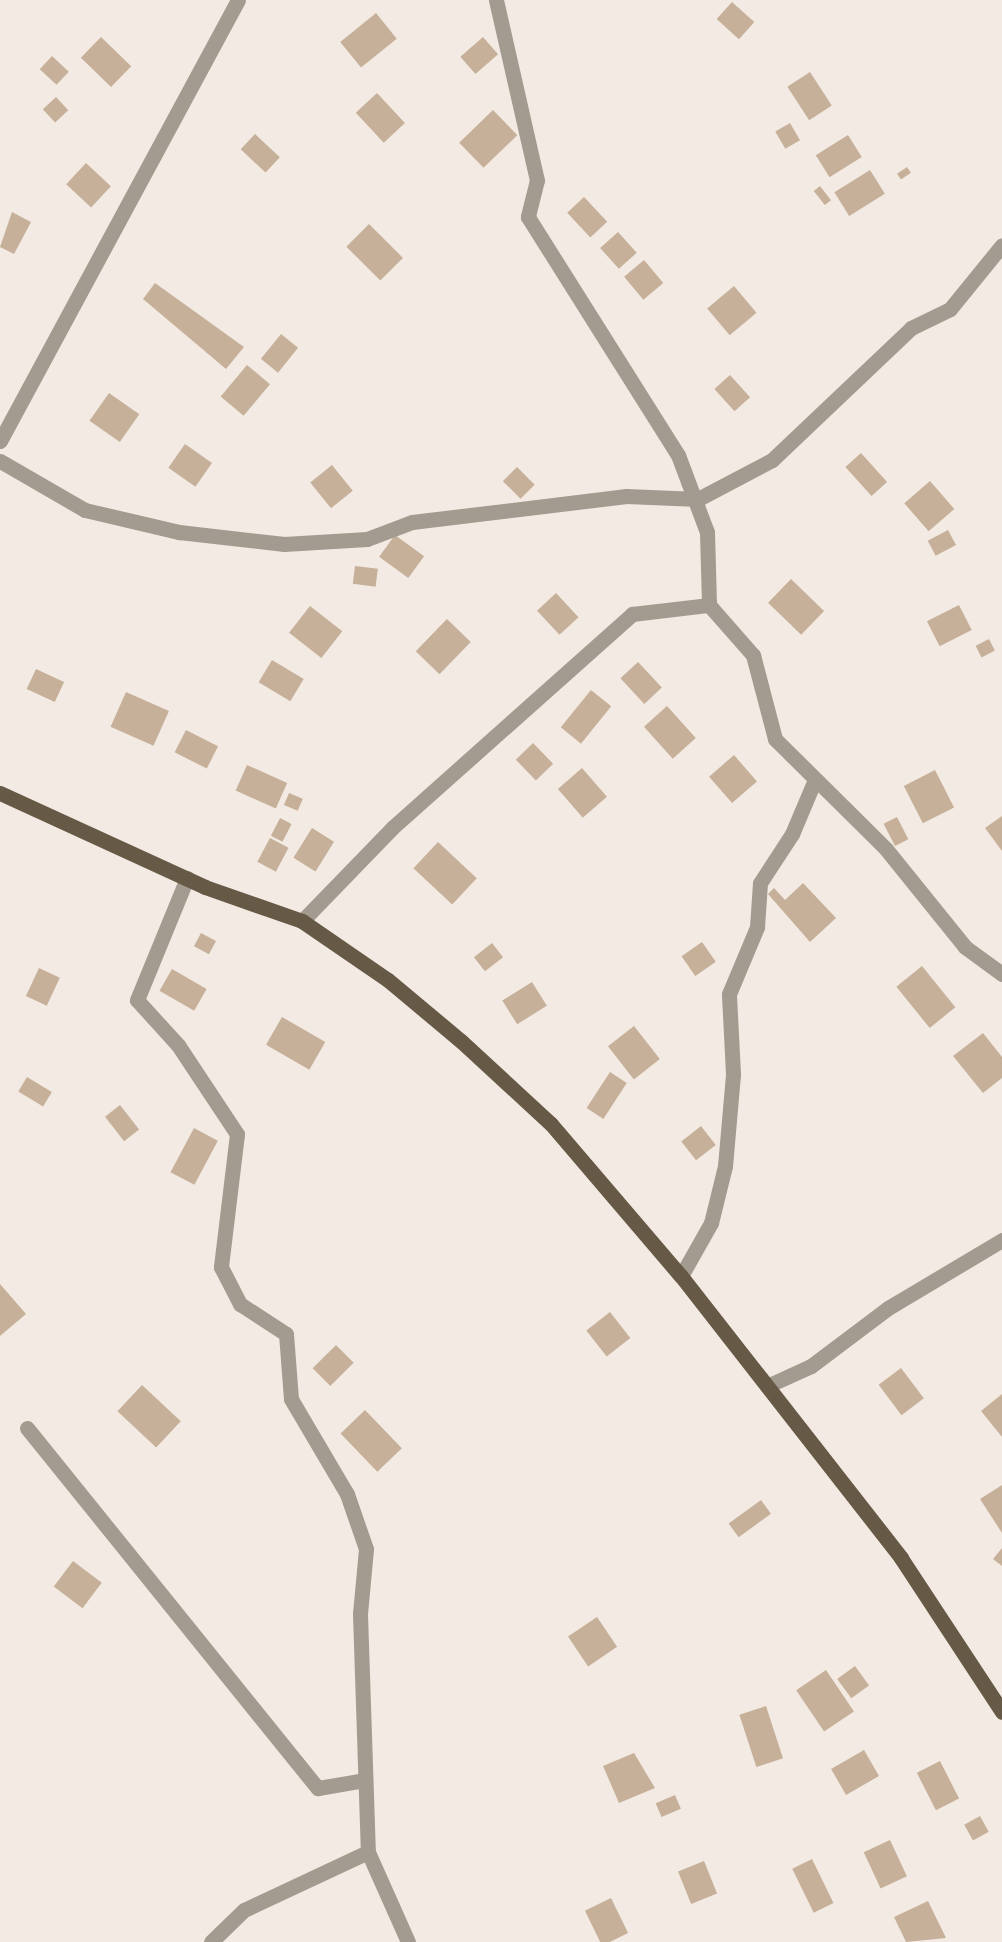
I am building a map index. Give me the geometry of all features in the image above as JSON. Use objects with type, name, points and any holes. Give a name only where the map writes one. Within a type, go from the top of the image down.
[{"type":"main road","points":[[0,793],[187,878],[302,921],[388,980],[551,1124],[681,1276],[901,1558],[1002,1713]]},
{"type":"street","points":[[0,441],[238,0]]},
{"type":"street","points":[[496,0],[537,180],[528,217],[678,455],[698,499],[707,532],[709,605],[753,655],[775,739],[814,782],[886,849],[965,947],[1002,974]]},
{"type":"street","points":[[0,461],[85,510],[179,532],[284,544],[367,539],[412,522],[626,496],[698,499],[772,460],[911,328],[951,309],[1002,245]]},
{"type":"street","points":[[302,921],[392,828],[632,614],[709,605]]},
{"type":"street","points":[[681,1276],[711,1223],[725,1166],[733,1074],[729,994],[757,927],[760,883],[792,834],[814,782]]},
{"type":"street","points":[[187,878],[137,1000],[178,1045],[237,1134],[222,1268],[240,1304],[286,1334],[291,1399],[347,1494],[366,1549],[360,1614],[368,1852],[408,1942]]},
{"type":"street","points":[[767,1386],[811,1366],[888,1308],[1002,1240]]},
{"type":"street","points":[[27,1428],[318,1788],[365,1780]]},
{"type":"street","points":[[211,1942],[244,1910],[368,1852]]},
{"type":"building","points":[[732,2],[754,22],[739,39],[717,19]]},
{"type":"building","points":[[376,13],[397,39],[361,68],[340,42]]},
{"type":"building","points":[[101,37],[131,66],[111,87],[81,58]]},
{"type":"building","points":[[483,37],[498,54],[475,74],[460,57]]},
{"type":"building","points":[[52,56],[69,72],[57,85],[40,69]]},
{"type":"building","points":[[810,72],[832,106],[809,120],[787,87]]},
{"type":"building","points":[[377,93],[405,123],[384,143],[356,113]]},
{"type":"building","points":[[56,97],[68,110],[55,122],[43,109]]},
{"type":"building","points":[[493,110],[517,135],[484,168],[459,143]]},
{"type":"building","points":[[790,123],[800,140],[785,149],[775,132]]},
{"type":"building","points":[[255,134],[280,157],[266,173],[241,149]]},
{"type":"building","points":[[848,135],[862,157],[830,177],[816,155]]},
{"type":"building","points":[[86,163],[111,186],[91,207],[66,184]]},
{"type":"building","points":[[907,167],[911,173],[901,180],[897,174]]},
{"type":"building","points":[[870,170],[885,194],[849,216],[834,192]]},
{"type":"building","points":[[820,186],[831,200],[825,205],[814,191]]},
{"type":"building","points":[[584,197],[607,222],[590,238],[567,213]]},
{"type":"building","points":[[12,212],[31,222],[14,254],[0,247]]},
{"type":"building","points":[[369,224],[403,258],[380,281],[346,247]]},
{"type":"building","points":[[618,232],[637,253],[619,269],[600,248]]},
{"type":"building","points":[[644,260],[663,283],[643,300],[624,277]]},
{"type":"building","points":[[155,283],[244,347],[226,369],[143,299]]},
{"type":"building","points":[[734,286],[756,313],[730,335],[707,308]]},
{"type":"building","points":[[281,334],[298,348],[278,373],[261,359]]},
{"type":"building","points":[[247,365],[270,384],[244,416],[221,396]]},
{"type":"building","points":[[730,375],[750,397],[734,411],[714,389]]},
{"type":"building","points":[[109,393],[139,414],[120,442],[89,421]]},
{"type":"building","points":[[185,444],[212,463],[195,487],[168,468]]},
{"type":"building","points":[[861,453],[887,482],[871,496],[845,467]]},
{"type":"building","points":[[332,465],[353,491],[331,508],[310,483]]},
{"type":"building","points":[[517,467],[535,485],[521,499],[503,481]]},
{"type":"building","points":[[930,481],[954,509],[929,531],[904,503]]},
{"type":"building","points":[[948,530],[956,545],[936,556],[928,541]]},
{"type":"building","points":[[395,535],[424,556],[408,578],[379,557]]},
{"type":"building","points":[[355,566],[378,569],[376,587],[353,584]]},
{"type":"building","points":[[791,579],[824,611],[801,635],[768,603]]},
{"type":"building","points":[[556,593],[579,617],[559,635],[537,611]]},
{"type":"building","points":[[959,605],[972,630],[940,646],[927,621]]},
{"type":"building","points":[[310,606],[342,631],[321,658],[289,633]]},
{"type":"building","points":[[447,619],[471,642],[439,674],[416,651]]},
{"type":"building","points":[[989,639],[995,651],[982,657],[976,646]]},
{"type":"building","points":[[272,660],[304,679],[290,701],[259,682]]},
{"type":"building","points":[[638,662],[662,688],[644,704],[620,678]]},
{"type":"building","points":[[36,669],[64,682],[55,702],[27,689]]},
{"type":"building","points":[[591,690],[611,706],[581,744],[561,727]]},
{"type":"building","points":[[126,692],[169,711],[153,746],[111,727]]},
{"type":"building","points":[[667,706],[696,738],[673,759],[644,727]]},
{"type":"building","points":[[186,730],[218,746],[207,769],[175,752]]},
{"type":"building","points":[[533,743],[553,764],[536,781],[516,760]]},
{"type":"building","points":[[734,755],[757,781],[732,803],[709,777]]},
{"type":"building","points":[[247,765],[287,783],[276,808],[236,791]]},
{"type":"building","points":[[582,768],[607,797],[583,818],[558,789]]},
{"type":"building","points":[[935,770],[954,807],[923,823],[904,786]]},
{"type":"building","points":[[289,793],[303,799],[298,811],[284,805]]},
{"type":"building","points":[[1002,816],[1002,851],[985,828]]},
{"type":"building","points":[[897,817],[908,839],[895,846],[884,824]]},
{"type":"building","points":[[280,818],[292,824],[283,842],[271,836]]},
{"type":"building","points":[[312,828],[334,842],[316,871],[293,858]]},
{"type":"building","points":[[270,838],[289,848],[276,872],[257,862]]},
{"type":"building","points":[[438,842],[477,878],[452,904],[413,868]]},
{"type":"building","points":[[803,883],[836,918],[810,942],[768,894],[774,888],[785,900]]},
{"type":"building","points":[[201,933],[216,941],[209,954],[194,946]]},
{"type":"building","points":[[702,942],[716,962],[695,976],[682,956]]},
{"type":"building","points":[[492,943],[503,957],[485,971],[474,957]]},
{"type":"building","points":[[922,966],[955,1007],[930,1028],[896,987]]},
{"type":"building","points":[[39,968],[60,978],[47,1006],[26,996]]},
{"type":"building","points":[[172,969],[207,989],[194,1011],[160,991]]},
{"type":"building","points":[[532,982],[547,1006],[517,1024],[502,1001]]},
{"type":"building","points":[[282,1017],[325,1042],[309,1070],[266,1045]]},
{"type":"building","points":[[634,1026],[660,1059],[634,1079],[608,1046]]},
{"type":"building","points":[[983,1033],[1002,1057],[1002,1078],[983,1093],[953,1056]]},
{"type":"building","points":[[610,1072],[627,1083],[603,1119],[587,1108]]},
{"type":"building","points":[[27,1077],[52,1092],[43,1107],[18,1092]]},
{"type":"building","points":[[120,1105],[139,1129],[124,1141],[105,1117]]},
{"type":"building","points":[[701,1126],[716,1145],[696,1160],[681,1141]]},
{"type":"building","points":[[194,1128],[218,1141],[194,1185],[171,1172]]},
{"type":"building","points":[[0,1284],[26,1314],[0,1336]]},
{"type":"building","points":[[610,1312],[630,1338],[607,1356],[586,1330]]},
{"type":"building","points":[[336,1345],[354,1363],[330,1386],[313,1368]]},
{"type":"building","points":[[901,1368],[924,1398],[902,1415],[879,1385]]},
{"type":"building","points":[[142,1385],[181,1421],[156,1447],[117,1411]]},
{"type":"building","points":[[1002,1394],[1002,1437],[981,1411]]},
{"type":"building","points":[[365,1410],[402,1448],[377,1472],[341,1434]]},
{"type":"building","points":[[1002,1485],[1002,1533],[980,1499]]},
{"type":"building","points":[[761,1500],[771,1514],[739,1537],[729,1524]]},
{"type":"building","points":[[1002,1548],[1002,1566],[993,1559]]},
{"type":"building","points":[[73,1561],[102,1583],[82,1608],[54,1587]]},
{"type":"building","points":[[597,1617],[617,1647],[588,1666],[568,1637]]},
{"type":"building","points":[[855,1666],[869,1685],[851,1698],[837,1679]]},
{"type":"building","points":[[826,1670],[854,1711],[824,1732],[796,1690]]},
{"type":"building","points":[[766,1706],[783,1758],[756,1767],[739,1715]]},
{"type":"building","points":[[864,1750],[879,1776],[846,1795],[831,1769]]},
{"type":"building","points":[[634,1753],[655,1788],[619,1803],[603,1766]]},
{"type":"building","points":[[940,1761],[959,1798],[936,1810],[917,1773]]},
{"type":"building","points":[[675,1795],[681,1809],[662,1817],[656,1803]]},
{"type":"building","points":[[980,1816],[989,1832],[973,1840],[964,1825]]},
{"type":"building","points":[[890,1840],[907,1876],[881,1889],[864,1852]]},
{"type":"building","points":[[812,1859],[833,1903],[814,1913],[792,1869]]},
{"type":"building","points":[[704,1861],[717,1893],[691,1904],[678,1871]]},
{"type":"building","points":[[611,1898],[628,1933],[610,1942],[600,1942],[585,1911]]},
{"type":"building","points":[[928,1901],[946,1938],[906,1942],[894,1917]]}]
